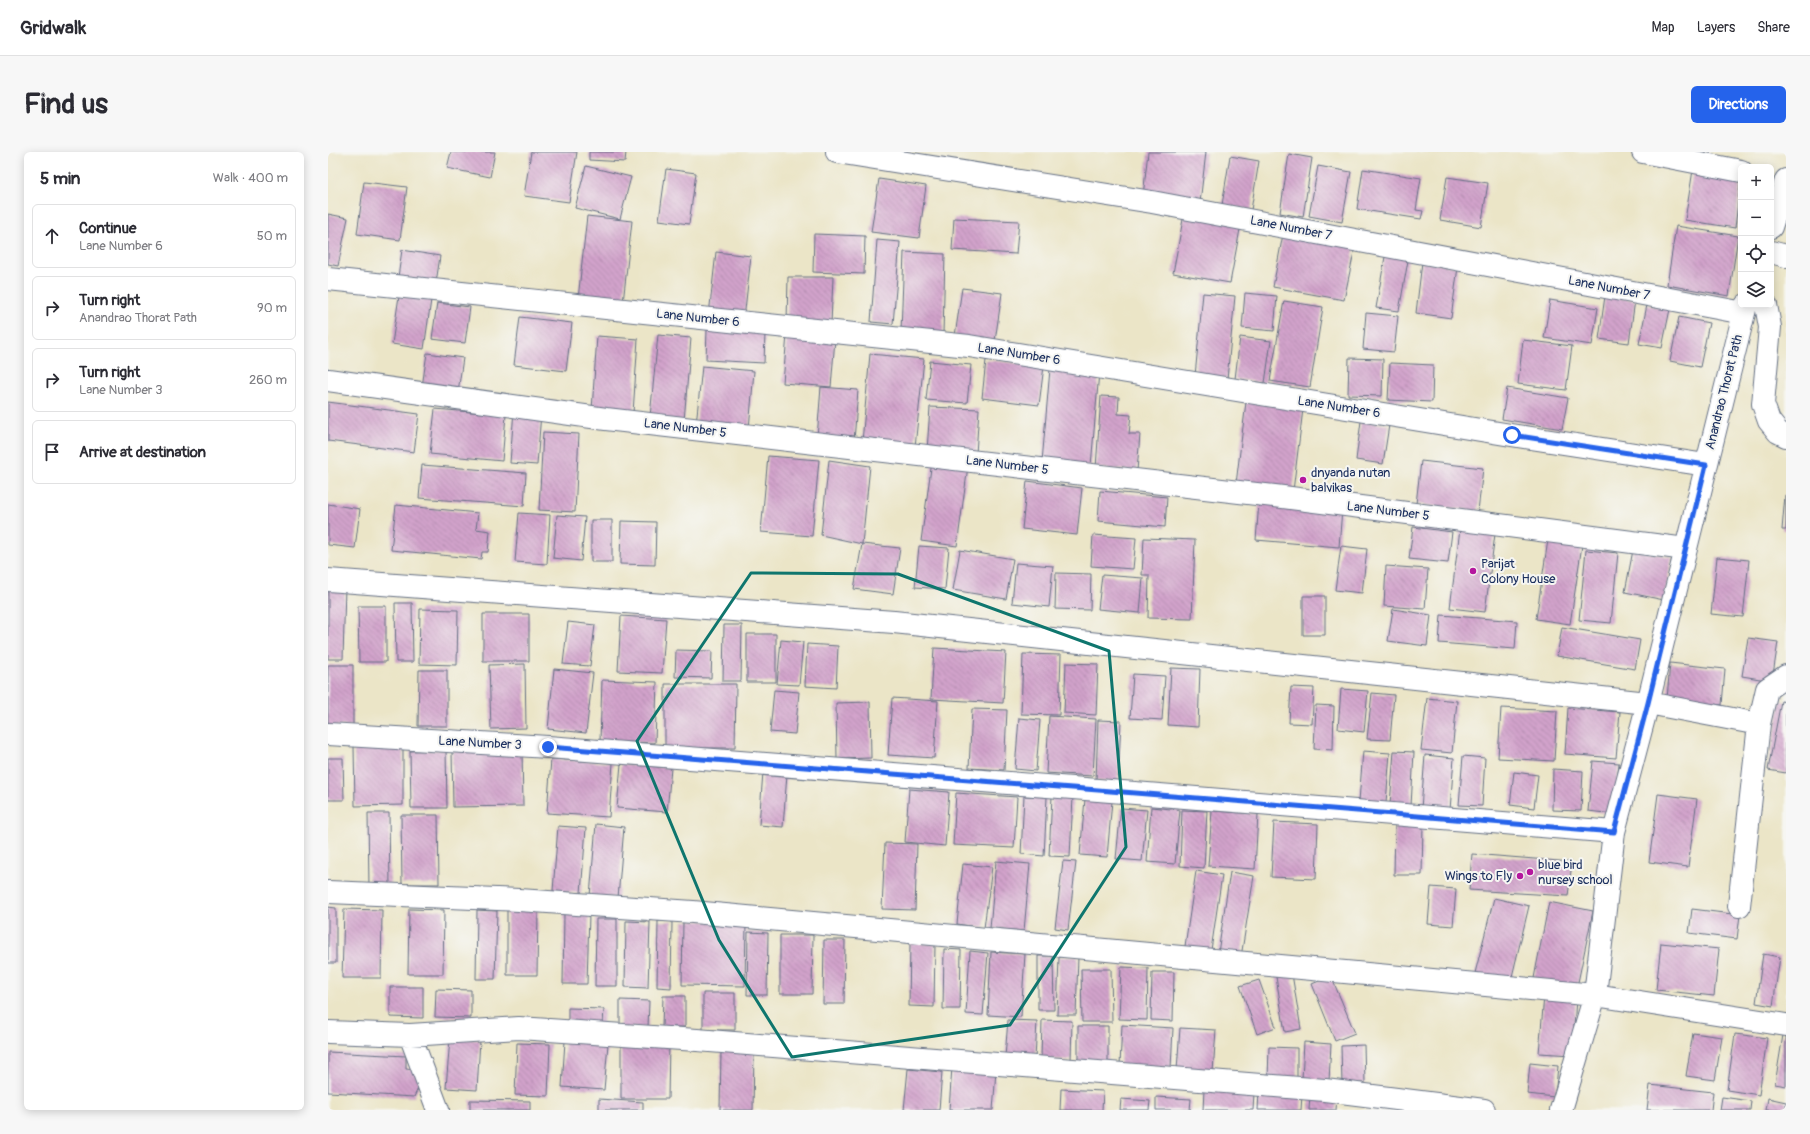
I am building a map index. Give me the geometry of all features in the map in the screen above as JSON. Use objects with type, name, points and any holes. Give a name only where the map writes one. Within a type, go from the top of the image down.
[{"type":"street","name":"Lane Number 7","points":[[837,152],[1152,202],[1745,309]]},
{"type":"street","points":[[1643,152],[1738,170]]},
{"type":"street","points":[[1774,177],[1786,180],[1774,218]]},
{"type":"street","points":[[1774,253],[1786,256]]},
{"type":"street","name":"Lane Number 6","points":[[328,279],[969,346],[1512,435],[1706,465]]},
{"type":"street","points":[[1767,308],[1770,327],[1763,404],[1769,421],[1778,432],[1786,436]]},
{"type":"street","name":"Anandrao Thorat Path","points":[[1561,1110],[1595,995],[1614,832],[1648,703],[1745,309]]},
{"type":"street","name":"Lane Number 5","points":[[328,380],[606,419],[1283,497],[1686,549]]},
{"type":"street","points":[[328,580],[894,622],[1648,703],[1759,724]]},
{"type":"street","points":[[1739,906],[1759,724],[1767,689],[1786,676]]},
{"type":"street","name":"Lane Number 3","points":[[328,734],[548,747],[1614,832]]},
{"type":"street","points":[[328,892],[519,900],[692,912],[1595,995],[1786,1025]]},
{"type":"street","points":[[328,1032],[410,1035],[519,1028],[697,1040],[1325,1090],[1484,1110]]},
{"type":"street","points":[[410,1035],[438,1110]]},
{"type":"highlighted area","points":[[751,573],[898,574],[1109,651],[1126,847],[1010,1025],[792,1057],[719,940],[637,741]]},
{"type":"building","points":[[451,152],[495,152],[490,177],[447,168]]},
{"type":"building","points":[[531,152],[577,152],[569,202],[524,196]]},
{"type":"building","points":[[589,152],[626,152],[625,162],[589,160]]},
{"type":"building","points":[[1148,152],[1206,152],[1200,203],[1143,196]]},
{"type":"building","points":[[1289,154],[1312,158],[1303,217],[1280,213]]},
{"type":"building","points":[[1230,156],[1259,161],[1251,210],[1222,205]]},
{"type":"building","points":[[586,166],[631,177],[620,219],[575,208]]},
{"type":"building","points":[[1318,166],[1351,172],[1342,222],[1309,216]]},
{"type":"building","points":[[666,169],[696,173],[689,224],[659,220]]},
{"type":"building","points":[[1363,169],[1421,178],[1416,210],[1423,211],[1421,219],[1357,209]]},
{"type":"building","points":[[1693,170],[1738,177],[1738,202],[1735,228],[1685,220]]},
{"type":"building","points":[[1447,177],[1488,183],[1481,227],[1440,220]]},
{"type":"building","points":[[879,179],[926,186],[919,238],[871,232]]},
{"type":"building","points":[[364,182],[407,187],[400,240],[357,234]]},
{"type":"building","points":[[328,214],[348,218],[338,266],[328,264]]},
{"type":"building","points":[[1184,214],[1241,224],[1230,283],[1173,273]]},
{"type":"building","points":[[587,216],[632,221],[623,303],[578,299]]},
{"type":"building","points":[[954,218],[1019,221],[1016,254],[952,250]]},
{"type":"building","points":[[1676,226],[1738,236],[1729,296],[1667,285]]},
{"type":"building","points":[[814,234],[865,236],[864,274],[813,272]]},
{"type":"building","points":[[1283,234],[1355,247],[1344,300],[1273,287]]},
{"type":"building","points":[[877,240],[900,242],[893,324],[871,322]]},
{"type":"building","points":[[402,250],[440,256],[436,283],[398,277]]},
{"type":"building","points":[[1386,251],[1409,255],[1399,311],[1376,308]]},
{"type":"building","points":[[716,252],[751,256],[744,319],[709,315]]},
{"type":"building","points":[[904,252],[945,254],[943,334],[901,332]]},
{"type":"building","points":[[1422,262],[1458,267],[1451,318],[1416,313]]},
{"type":"building","points":[[788,277],[833,277],[831,324],[787,322]]},
{"type":"building","points":[[962,288],[1002,293],[995,341],[955,336]]},
{"type":"building","points":[[1203,293],[1235,296],[1227,379],[1195,376]]},
{"type":"building","points":[[1245,293],[1277,296],[1274,331],[1242,328]]},
{"type":"building","points":[[399,296],[431,300],[424,349],[392,344]]},
{"type":"building","points":[[1605,296],[1635,300],[1629,343],[1599,339]]},
{"type":"building","points":[[1550,300],[1598,308],[1592,345],[1544,338]]},
{"type":"building","points":[[1284,301],[1323,307],[1310,387],[1270,381]]},
{"type":"building","points":[[437,303],[470,307],[465,343],[432,339]]},
{"type":"building","points":[[1647,305],[1670,309],[1662,348],[1639,344]]},
{"type":"building","points":[[1366,313],[1398,316],[1394,352],[1363,349]]},
{"type":"building","points":[[520,317],[572,323],[566,371],[514,365]]},
{"type":"building","points":[[1679,317],[1709,323],[1700,367],[1670,361]]},
{"type":"building","points":[[707,330],[765,333],[764,363],[706,360]]},
{"type":"building","points":[[787,334],[835,339],[831,387],[783,383]]},
{"type":"building","points":[[658,335],[691,338],[684,421],[650,417]]},
{"type":"building","points":[[597,336],[638,339],[633,413],[592,410]]},
{"type":"building","points":[[1240,337],[1271,341],[1265,383],[1235,379]]},
{"type":"building","points":[[1523,340],[1572,346],[1566,390],[1518,384]]},
{"type":"building","points":[[427,353],[463,358],[458,392],[422,387]]},
{"type":"building","points":[[870,354],[924,359],[915,447],[862,442]]},
{"type":"building","points":[[1349,358],[1383,359],[1382,396],[1348,395]]},
{"type":"building","points":[[986,360],[1044,366],[1039,405],[982,398]]},
{"type":"building","points":[[930,361],[971,365],[967,403],[926,400]]},
{"type":"building","points":[[1390,363],[1433,365],[1432,402],[1388,400]]},
{"type":"building","points":[[702,366],[754,371],[749,429],[696,425]]},
{"type":"building","points":[[1050,369],[1099,372],[1091,466],[1042,462]]},
{"type":"building","points":[[821,387],[858,390],[854,441],[817,438]]},
{"type":"building","points":[[1507,388],[1568,398],[1562,429],[1502,419]]},
{"type":"building","points":[[1101,396],[1119,397],[1118,414],[1131,415],[1129,434],[1140,434],[1137,471],[1096,468]]},
{"type":"building","points":[[328,402],[419,414],[414,452],[328,441]]},
{"type":"building","points":[[1246,402],[1303,409],[1293,491],[1236,484]]},
{"type":"building","points":[[930,407],[979,409],[976,454],[927,451]]},
{"type":"building","points":[[435,409],[506,415],[502,461],[430,454]]},
{"type":"building","points":[[514,410],[541,413],[537,465],[510,463]]},
{"type":"building","points":[[1361,421],[1389,425],[1383,464],[1356,460]]},
{"type":"building","points":[[543,432],[579,434],[575,512],[539,510]]},
{"type":"building","points":[[768,456],[819,460],[812,536],[761,532]]},
{"type":"building","points":[[829,460],[870,466],[862,544],[821,535]]},
{"type":"building","points":[[932,461],[968,466],[957,546],[921,541]]},
{"type":"building","points":[[1421,461],[1483,468],[1478,511],[1416,504]]},
{"type":"building","points":[[422,465],[526,473],[524,506],[419,498]]},
{"type":"building","points":[[1027,481],[1082,488],[1077,535],[1022,529]]},
{"type":"building","points":[[1100,491],[1167,497],[1165,527],[1098,521]]},
{"type":"building","points":[[1785,495],[1786,530],[1782,530]]},
{"type":"building","points":[[1259,502],[1342,509],[1339,547],[1256,540]]},
{"type":"building","points":[[328,504],[360,509],[355,548],[328,545]]},
{"type":"building","points":[[396,505],[478,513],[476,529],[490,531],[488,552],[482,552],[481,559],[391,550]]},
{"type":"building","points":[[519,513],[550,515],[547,564],[515,562]]},
{"type":"building","points":[[557,515],[585,517],[581,561],[553,558]]},
{"type":"building","points":[[591,520],[612,520],[612,562],[591,562]]},
{"type":"building","points":[[621,521],[656,522],[655,565],[620,564]]},
{"type":"building","points":[[1413,527],[1452,532],[1448,563],[1409,559]]},
{"type":"building","name":"Parijat Colony House","points":[[1460,529],[1495,534],[1485,612],[1450,608]]},
{"type":"building","points":[[1093,535],[1136,538],[1133,569],[1091,566]]},
{"type":"building","points":[[1144,538],[1195,540],[1192,619],[1148,618],[1149,575],[1142,575]]},
{"type":"building","points":[[1548,540],[1582,545],[1570,624],[1536,619]]},
{"type":"building","points":[[862,544],[900,548],[893,594],[854,589]]},
{"type":"building","points":[[919,546],[949,548],[945,589],[915,587]]},
{"type":"building","points":[[1341,546],[1367,549],[1362,593],[1335,590]]},
{"type":"building","points":[[960,550],[1013,559],[1006,599],[953,590]]},
{"type":"building","points":[[1586,550],[1618,553],[1611,623],[1579,620]]},
{"type":"building","points":[[1633,550],[1672,557],[1664,600],[1625,592]]},
{"type":"building","points":[[1717,557],[1749,560],[1743,617],[1711,614]]},
{"type":"building","points":[[1016,563],[1053,566],[1049,607],[1012,603]]},
{"type":"building","points":[[1386,566],[1428,569],[1425,609],[1384,606]]},
{"type":"building","points":[[1056,573],[1091,574],[1090,610],[1055,609]]},
{"type":"building","points":[[1102,575],[1143,578],[1140,613],[1098,609]]},
{"type":"building","points":[[328,586],[345,587],[343,659],[328,659]]},
{"type":"building","points":[[1303,596],[1325,596],[1325,635],[1303,635]]},
{"type":"building","points":[[395,603],[412,603],[413,662],[396,662]]},
{"type":"building","points":[[358,606],[386,606],[386,662],[359,662]]},
{"type":"building","points":[[420,609],[458,610],[457,665],[419,664]]},
{"type":"building","points":[[1393,609],[1431,615],[1427,646],[1388,641]]},
{"type":"building","points":[[483,614],[529,614],[529,661],[483,661]]},
{"type":"building","points":[[1441,615],[1517,621],[1515,649],[1439,643]]},
{"type":"building","points":[[621,616],[666,619],[662,673],[618,671]]},
{"type":"building","points":[[568,622],[595,625],[590,666],[563,664]]},
{"type":"building","points":[[724,625],[742,625],[741,681],[723,681]]},
{"type":"building","points":[[1562,627],[1640,640],[1635,669],[1557,656]]},
{"type":"building","points":[[747,634],[776,634],[776,682],[747,682]]},
{"type":"building","points":[[1748,638],[1778,642],[1772,681],[1742,676]]},
{"type":"building","points":[[781,640],[803,642],[799,685],[777,684]]},
{"type":"building","points":[[807,644],[838,646],[836,688],[805,686]]},
{"type":"building","points":[[934,648],[1006,652],[1003,703],[931,699]]},
{"type":"building","points":[[676,650],[712,651],[711,678],[675,677]]},
{"type":"building","points":[[1023,654],[1061,655],[1059,715],[1021,714]]},
{"type":"building","points":[[1066,663],[1098,664],[1096,715],[1064,713]]},
{"type":"building","points":[[1670,663],[1725,669],[1722,705],[1667,699]]},
{"type":"building","points":[[525,664],[526,728],[491,729],[489,665]]},
{"type":"building","points":[[328,665],[353,665],[353,726],[328,726]]},
{"type":"building","points":[[1171,668],[1200,669],[1198,727],[1168,725]]},
{"type":"building","points":[[554,669],[593,673],[586,733],[548,729]]},
{"type":"building","points":[[419,670],[447,670],[447,726],[418,726]]},
{"type":"building","points":[[1133,674],[1165,676],[1162,720],[1130,718]]},
{"type":"building","points":[[602,680],[657,682],[655,743],[600,741]]},
{"type":"building","points":[[665,684],[736,684],[735,748],[665,748]]},
{"type":"building","points":[[1291,687],[1314,688],[1312,724],[1289,723]]},
{"type":"building","points":[[1341,689],[1368,691],[1364,732],[1338,729]]},
{"type":"building","points":[[774,690],[799,692],[795,734],[770,732]]},
{"type":"building","points":[[1372,693],[1394,695],[1390,740],[1367,739]]},
{"type":"building","points":[[892,698],[938,701],[934,758],[888,755]]},
{"type":"building","points":[[1427,698],[1457,701],[1452,753],[1421,750]]},
{"type":"building","points":[[1781,701],[1786,702],[1786,773],[1768,770]]},
{"type":"building","points":[[870,702],[871,758],[837,759],[836,703]]},
{"type":"building","points":[[1316,705],[1334,706],[1333,750],[1314,749]]},
{"type":"building","points":[[1501,708],[1557,711],[1554,761],[1498,758]]},
{"type":"building","points":[[1568,708],[1620,712],[1616,758],[1565,754]]},
{"type":"building","points":[[972,709],[1007,710],[1004,770],[969,768]]},
{"type":"building","points":[[1049,716],[1096,719],[1093,776],[1046,773]]},
{"type":"building","points":[[1019,718],[1040,720],[1036,771],[1015,769]]},
{"type":"building","points":[[1098,720],[1121,721],[1118,782],[1096,781]]},
{"type":"building","points":[[403,745],[403,805],[355,806],[354,746]]},
{"type":"building","points":[[446,750],[447,808],[411,808],[410,751]]},
{"type":"building","points":[[522,750],[523,806],[453,807],[452,751]]},
{"type":"building","points":[[1363,751],[1390,753],[1386,803],[1359,801]]},
{"type":"building","points":[[1394,751],[1414,752],[1411,806],[1390,805]]},
{"type":"building","points":[[1425,755],[1454,758],[1450,810],[1421,809]]},
{"type":"building","points":[[1463,756],[1485,758],[1482,806],[1459,805]]},
{"type":"building","points":[[328,758],[343,758],[344,800],[328,800]]},
{"type":"building","points":[[551,759],[613,763],[609,817],[547,813]]},
{"type":"building","points":[[1593,761],[1619,763],[1614,814],[1588,811]]},
{"type":"building","points":[[621,764],[671,768],[667,812],[617,808]]},
{"type":"building","points":[[1553,769],[1583,771],[1581,811],[1552,810]]},
{"type":"building","points":[[763,772],[787,774],[783,827],[759,825]]},
{"type":"building","points":[[1514,772],[1538,775],[1534,808],[1510,805]]},
{"type":"building","points":[[909,789],[949,792],[945,846],[905,842]]},
{"type":"building","points":[[956,793],[1017,797],[1014,848],[953,845]]},
{"type":"building","points":[[1658,794],[1697,799],[1688,867],[1649,862]]},
{"type":"building","points":[[1024,796],[1047,797],[1044,856],[1021,854]]},
{"type":"building","points":[[1052,796],[1073,797],[1070,857],[1049,856]]},
{"type":"building","points":[[1085,799],[1112,801],[1107,857],[1080,855]]},
{"type":"building","points":[[1151,807],[1180,810],[1175,864],[1147,862]]},
{"type":"building","points":[[1121,808],[1147,810],[1142,861],[1116,859]]},
{"type":"building","points":[[1182,810],[1207,811],[1204,868],[1180,866]]},
{"type":"building","points":[[1212,811],[1258,814],[1255,869],[1208,866]]},
{"type":"building","points":[[368,813],[389,813],[390,888],[369,888]]},
{"type":"building","points":[[401,815],[438,815],[439,884],[402,884]]},
{"type":"building","points":[[1274,822],[1318,824],[1316,879],[1271,877]]},
{"type":"building","points":[[1395,822],[1423,823],[1422,875],[1394,875]]},
{"type":"building","points":[[596,824],[624,827],[618,898],[590,896]]},
{"type":"building","points":[[558,826],[586,828],[581,893],[553,891]]},
{"type":"building","points":[[885,843],[917,844],[915,910],[882,909]]},
{"type":"building","name":"Wings to Fly","points":[[1472,854],[1572,862],[1568,896],[1469,890]]},
{"type":"building","points":[[996,861],[1030,864],[1024,931],[990,928]]},
{"type":"building","points":[[1063,861],[1076,862],[1068,930],[1055,928]]},
{"type":"building","points":[[963,864],[992,867],[984,928],[957,924]]},
{"type":"building","points":[[1196,871],[1222,875],[1210,957],[1184,953]]},
{"type":"building","points":[[1230,872],[1254,876],[1241,957],[1218,953]]},
{"type":"building","points":[[1431,887],[1456,889],[1453,926],[1428,924]]},
{"type":"building","points":[[1494,898],[1529,906],[1510,985],[1474,977]]},
{"type":"building","points":[[1549,902],[1593,911],[1577,987],[1534,978]]},
{"type":"building","points":[[328,907],[336,908],[336,963],[328,963]]},
{"type":"building","points":[[344,909],[382,910],[381,978],[342,978]]},
{"type":"building","points":[[409,909],[444,910],[443,974],[408,974]]},
{"type":"building","points":[[1692,909],[1740,915],[1737,939],[1689,933]]},
{"type":"building","points":[[477,910],[497,911],[495,979],[476,979]]},
{"type":"building","points":[[507,910],[538,910],[537,975],[507,975]]},
{"type":"building","points":[[564,914],[589,914],[587,984],[563,984]]},
{"type":"building","points":[[596,919],[617,919],[617,986],[595,986]]},
{"type":"building","points":[[626,921],[650,922],[648,988],[625,987]]},
{"type":"building","points":[[658,921],[672,921],[671,988],[657,987]]},
{"type":"building","points":[[683,921],[746,922],[745,986],[682,985]]},
{"type":"building","points":[[748,932],[768,933],[767,995],[747,995]]},
{"type":"building","points":[[780,935],[813,935],[812,994],[780,994]]},
{"type":"building","points":[[824,940],[845,940],[844,1004],[823,1004]]},
{"type":"building","points":[[910,943],[935,944],[934,1007],[909,1006]]},
{"type":"building","points":[[1661,943],[1719,949],[1714,996],[1656,990]]},
{"type":"building","points":[[944,949],[961,950],[960,1009],[943,1009]]},
{"type":"building","points":[[970,951],[988,953],[983,1015],[966,1014]]},
{"type":"building","points":[[991,952],[1025,954],[1021,1017],[988,1015]]},
{"type":"building","points":[[1763,954],[1780,957],[1773,1006],[1756,1003]]},
{"type":"building","points":[[1038,956],[1053,956],[1054,1010],[1038,1010]]},
{"type":"building","points":[[1059,957],[1078,957],[1076,1015],[1057,1015]]},
{"type":"building","points":[[1121,967],[1148,968],[1147,1020],[1119,1019]]},
{"type":"building","points":[[1081,969],[1111,969],[1112,1022],[1082,1022]]},
{"type":"building","points":[[1152,972],[1174,972],[1173,1021],[1151,1020]]},
{"type":"building","points":[[1292,974],[1301,1029],[1285,1032],[1276,977]]},
{"type":"building","points":[[1331,976],[1355,1033],[1335,1041],[1312,984]]},
{"type":"building","points":[[1259,980],[1276,1027],[1257,1034],[1240,986]]},
{"type":"building","points":[[390,987],[423,987],[423,1018],[390,1017]]},
{"type":"building","points":[[436,989],[471,990],[471,1018],[435,1017]]},
{"type":"building","points":[[703,993],[735,993],[735,1030],[703,1030]]},
{"type":"building","points":[[663,996],[685,996],[685,1027],[662,1027]]},
{"type":"building","points":[[1544,996],[1576,999],[1572,1055],[1539,1053]]},
{"type":"building","points":[[620,1000],[649,1001],[648,1028],[620,1028]]},
{"type":"building","points":[[568,1008],[604,1009],[603,1024],[568,1023]]},
{"type":"building","points":[[1008,1020],[1037,1021],[1035,1059],[1005,1057]]},
{"type":"building","points":[[1042,1020],[1072,1021],[1071,1060],[1041,1059]]},
{"type":"building","points":[[1122,1025],[1173,1028],[1171,1068],[1120,1065]]},
{"type":"building","points":[[1078,1026],[1108,1026],[1108,1062],[1078,1062]]},
{"type":"building","points":[[1180,1028],[1216,1030],[1213,1072],[1177,1070]]},
{"type":"building","points":[[1693,1033],[1722,1037],[1715,1080],[1686,1076]]},
{"type":"building","points":[[1735,1034],[1767,1038],[1759,1095],[1727,1090]]},
{"type":"building","points":[[1783,1035],[1786,1036],[1786,1086],[1775,1084]]},
{"type":"building","points":[[450,1038],[480,1040],[477,1090],[446,1088]]},
{"type":"building","points":[[565,1041],[608,1044],[604,1090],[562,1087]]},
{"type":"building","points":[[1304,1042],[1331,1044],[1329,1081],[1302,1079]]},
{"type":"building","points":[[517,1043],[550,1044],[548,1096],[515,1095]]},
{"type":"building","points":[[621,1043],[669,1043],[668,1099],[621,1099]]},
{"type":"building","points":[[1364,1045],[1365,1083],[1342,1084],[1341,1046]]},
{"type":"building","points":[[1269,1047],[1297,1048],[1297,1080],[1268,1079]]},
{"type":"building","points":[[721,1050],[754,1051],[753,1110],[720,1110]]},
{"type":"building","points":[[328,1052],[406,1056],[406,1069],[415,1070],[420,1084],[414,1097],[328,1092]]},
{"type":"building","points":[[1530,1063],[1558,1066],[1555,1097],[1527,1094]]},
{"type":"building","points":[[952,1067],[996,1071],[993,1110],[949,1110]]},
{"type":"building","points":[[908,1069],[942,1072],[939,1110],[904,1110]]},
{"type":"building","points":[[1650,1085],[1713,1092],[1711,1110],[1647,1110]]},
{"type":"building","points":[[1061,1089],[1103,1091],[1102,1110],[1060,1110]]},
{"type":"building","points":[[1204,1090],[1254,1093],[1253,1110],[1203,1110]]},
{"type":"building","points":[[1259,1092],[1302,1095],[1301,1110],[1258,1110]]},
{"type":"building","points":[[1310,1095],[1337,1097],[1336,1110],[1309,1110]]},
{"type":"building","points":[[1156,1097],[1191,1099],[1190,1110],[1156,1110]]},
{"type":"building","points":[[1722,1097],[1751,1101],[1750,1110],[1720,1110]]},
{"type":"building","points":[[1768,1098],[1786,1102],[1786,1110],[1766,1110]]},
{"type":"building","points":[[599,1099],[643,1102],[643,1110],[599,1110]]},
{"type":"building","points":[[1121,1099],[1150,1101],[1149,1110],[1120,1110]]},
{"type":"building","points":[[470,1100],[530,1101],[530,1110],[470,1110]]},
{"type":"place","name":"dnyanda nutan balvikas","points":[[1303,480]]},
{"type":"place","name":"Parijat Colony House","points":[[1473,571]]},
{"type":"place","name":"blue bird nursey school","points":[[1530,872]]},
{"type":"place","name":"Wings to Fly","points":[[1520,876]]},
{"type":"route","points":[[548,747],[1614,832],[1648,703],[1706,465],[1512,435]]}]
